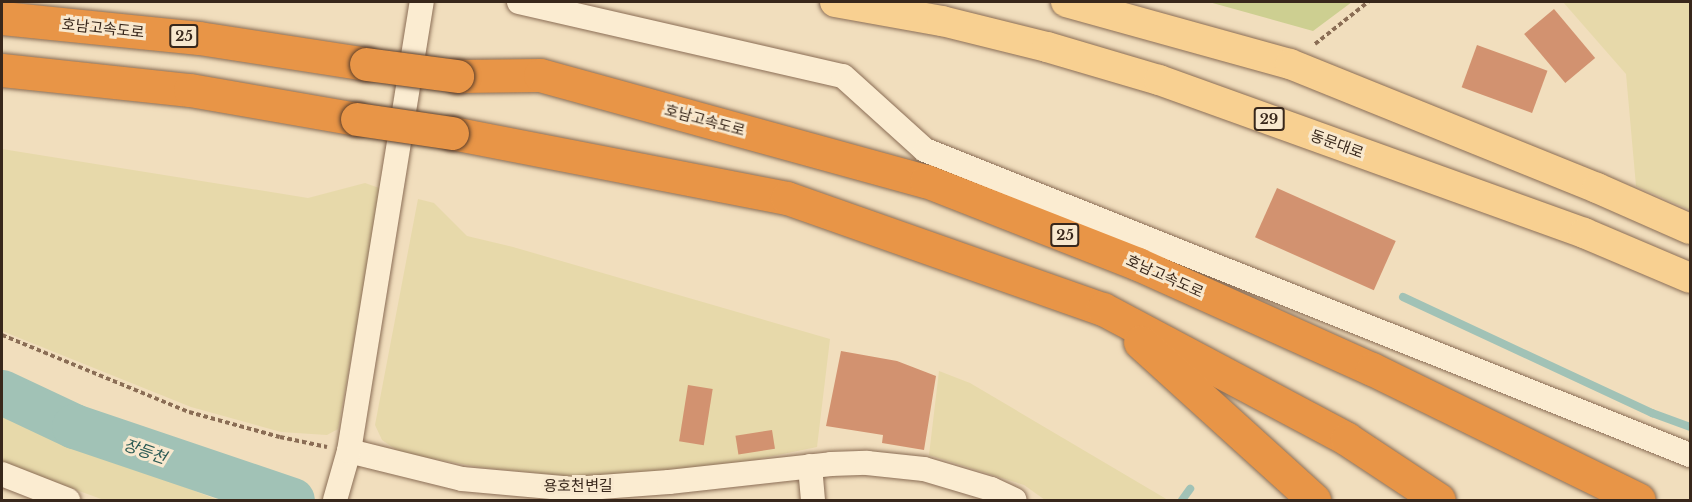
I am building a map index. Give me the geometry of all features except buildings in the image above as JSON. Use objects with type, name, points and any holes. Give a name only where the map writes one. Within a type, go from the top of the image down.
[{"type":"highway","name":"호남고속도로","points":[[2,18],[199,38],[457,76],[540,75],[926,181],[1138,264],[1378,372],[1640,501]]},
{"type":"highway","points":[[2,70],[190,90],[452,134],[787,198],[1103,309],[1347,439],[1439,501]]},
{"type":"highway","points":[[1103,309],[1314,501]]},
{"type":"main road","name":"동문대로","points":[[835,2],[942,21],[1047,47],[1159,80],[1584,233],[1690,278]]},
{"type":"main road","points":[[1066,2],[1290,64],[1597,188],[1690,229]]},
{"type":"street","points":[[334,501],[346,460],[422,2]]},
{"type":"street","points":[[519,2],[843,76],[925,150],[1690,455]]},
{"type":"street","name":"용호천변길","points":[[346,460],[462,479],[574,489],[669,482],[811,482],[867,464],[924,469],[991,489],[1015,501]]},
{"type":"street","points":[[2,474],[68,501]]},
{"type":"path","points":[[1290,64],[1368,2]]},
{"type":"path","points":[[2,335],[189,412],[280,437],[346,460]]},
{"type":"shaded area","points":[[1563,2],[1690,2],[1690,210],[1636,186],[1626,74]]},
{"type":"shaded area","points":[[2,149],[308,198],[365,183],[382,189],[338,429],[327,435],[281,432],[191,407],[2,331]]},
{"type":"shaded area","points":[[418,199],[434,203],[467,236],[513,247],[830,339],[817,447],[710,469],[575,477],[479,467],[401,453],[382,440],[375,425]]},
{"type":"shaded area","points":[[939,371],[970,383],[1168,500],[1045,500],[1024,485],[929,455]]},
{"type":"shaded area","points":[[2,416],[218,500],[104,500],[2,463]]},
{"type":"green space","points":[[1209,2],[1352,2],[1313,31]]},
{"type":"waterway","points":[[1403,297],[1652,413],[1690,427]]},
{"type":"waterway","name":"장등천","points":[[2,392],[74,426],[292,500]]},
{"type":"waterway","points":[[1182,500],[1190,489]]}]
